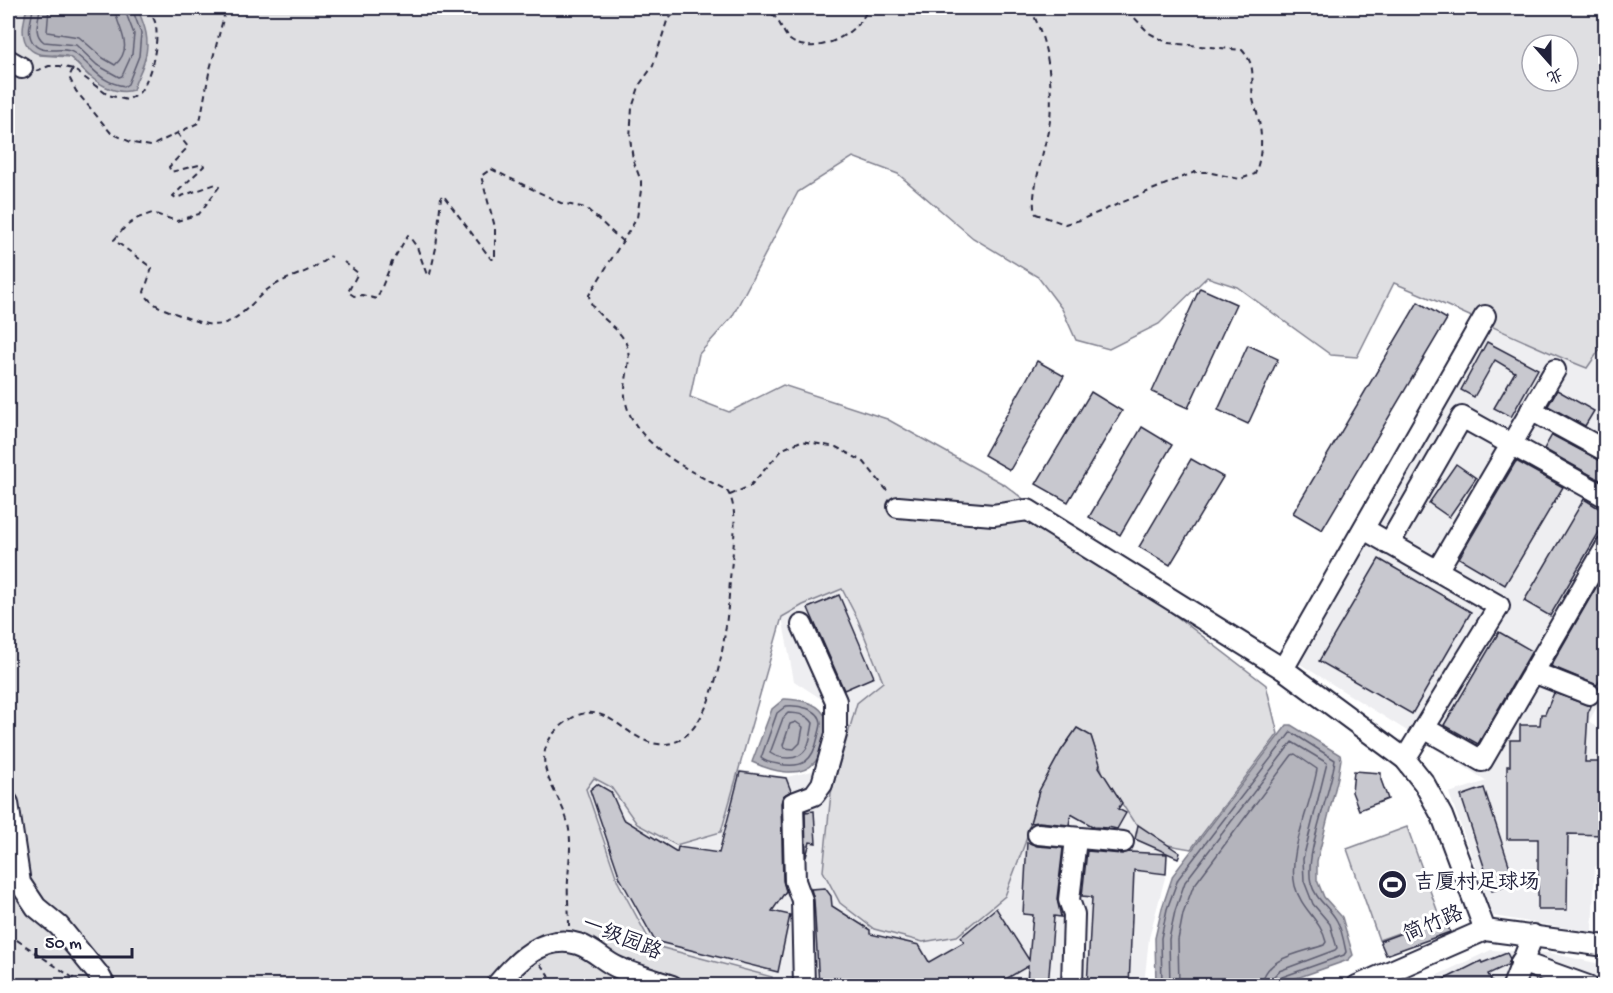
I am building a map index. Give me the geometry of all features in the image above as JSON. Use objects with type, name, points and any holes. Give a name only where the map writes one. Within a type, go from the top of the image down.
[{"type":"street","points":[[1284,669],[1485,316]]},
{"type":"street","points":[[1437,571],[1555,370]]},
{"type":"street","points":[[1531,410],[1605,451]]},
{"type":"street","points":[[1389,544],[1462,417],[1605,497]]},
{"type":"street","points":[[898,507],[993,515],[1028,510],[1284,669],[1405,759],[1424,783],[1442,816],[1485,930]]},
{"type":"street","points":[[1364,529],[1499,606],[1405,759]]},
{"type":"street","points":[[1424,728],[1482,761],[1604,554]]},
{"type":"street","points":[[802,625],[836,701],[836,734],[822,784],[814,795],[793,802],[795,881],[802,900],[804,986]]},
{"type":"street","points":[[1533,672],[1589,694]]},
{"type":"street","points":[[8,802],[20,883],[36,907],[59,926],[99,975],[105,986]]},
{"type":"street","points":[[1038,834],[1123,842]]},
{"type":"street","points":[[1072,986],[1074,914],[1069,900],[1076,838]]},
{"type":"street","name":"简竹路","points":[[1357,986],[1379,981],[1485,930],[1605,946]]},
{"type":"street","points":[[1513,986],[1533,935]]},
{"type":"street","name":"一级园路","points":[[496,986],[516,962],[531,953],[547,944],[568,943],[577,944],[594,952],[616,967],[672,986]]},
{"type":"street","points":[[1521,962],[1588,986]]},
{"type":"path","points":[[57,10],[62,8]]},
{"type":"path","points":[[15,64],[28,71],[39,72],[49,66],[73,69],[108,95],[127,100],[136,96],[148,75],[158,31],[153,16],[141,8]]},
{"type":"path","points":[[73,69],[69,77],[76,91],[111,133],[133,143],[151,146],[200,122],[209,73],[226,8]]},
{"type":"path","points":[[568,943],[570,833],[566,817],[544,768],[549,740],[561,725],[575,716],[591,712],[620,723],[639,738],[659,745],[686,736],[695,727],[709,698],[722,657],[733,546],[734,513],[730,495],[726,490],[685,469],[644,436],[630,414],[625,396],[629,358],[627,345],[614,327],[592,307],[589,295],[637,218],[640,181],[633,160],[630,138],[632,108],[640,84],[653,66],[667,21],[679,8]]},
{"type":"path","points":[[763,8],[776,17],[787,38],[800,46],[818,45],[841,38],[855,27],[868,8]]},
{"type":"path","points":[[933,8],[949,14],[963,8]]},
{"type":"path","points":[[1030,8],[1044,38],[1051,97],[1050,122],[1035,194],[1034,210],[1036,214],[1065,224],[1080,220],[1195,172],[1207,172],[1240,179],[1255,174],[1261,159],[1259,119],[1253,99],[1253,67],[1250,58],[1242,50],[1168,43],[1149,33],[1125,8]]},
{"type":"path","points":[[177,133],[188,147],[169,167],[171,172],[203,164],[204,166],[173,196],[176,198],[216,184],[219,187],[199,214],[177,221],[152,213],[138,218],[125,227],[114,240],[152,268],[144,292],[147,298],[157,306],[183,316],[213,326],[223,325],[249,308],[271,286],[321,265],[329,256],[332,257]]},
{"type":"path","points":[[344,262],[358,273],[348,292],[354,296],[362,295],[377,299],[392,262],[408,235],[417,247],[427,275],[430,274],[443,195],[491,259],[495,258],[495,227],[481,176],[491,169],[561,203],[586,208],[623,242]]},
{"type":"path","points":[[730,495],[750,486],[783,449],[801,441],[836,447],[864,462],[898,507]]},
{"type":"path","points":[[8,934],[85,986]]},
{"type":"path","points":[[531,953],[557,986]]},
{"type":"shaded area","points":[[8,8],[27,8],[25,15],[39,55],[70,57],[89,76],[133,90],[145,58],[138,10],[128,8],[1605,8],[1606,296],[1600,303],[1605,315],[1605,342],[1587,368],[1394,283],[1357,357],[1331,355],[1237,287],[1207,277],[1159,324],[1109,349],[1076,340],[1062,309],[1038,277],[973,238],[898,174],[853,157],[798,192],[732,317],[699,354],[690,397],[729,412],[783,385],[887,419],[1005,485],[1266,685],[1278,734],[1191,849],[1168,845],[1133,821],[1103,774],[1091,736],[1077,728],[1061,751],[1039,791],[1025,843],[1005,896],[957,936],[923,942],[874,929],[840,903],[823,871],[831,793],[857,703],[883,682],[858,620],[842,589],[803,605],[782,617],[721,832],[676,845],[637,824],[611,787],[594,778],[586,789],[618,882],[652,945],[772,977],[772,985],[8,985]]},
{"type":"shaded area","points":[[1492,327],[1587,368],[1605,342],[1606,691],[1589,721],[1605,735],[1606,858],[1595,867],[1592,932],[1493,916],[1449,793],[1487,781],[1300,664]]},
{"type":"shaded area","points":[[842,589],[858,620],[883,682],[857,703],[840,903],[874,929],[923,942],[957,936],[1005,896],[1025,843],[1039,791],[1061,751],[1077,728],[1091,736],[1103,774],[1133,821],[1168,845],[1166,874],[1149,938],[1144,985],[772,985],[772,978],[652,945],[618,882],[586,789],[594,778],[611,787],[637,824],[721,832],[739,770],[787,777],[812,771],[826,759],[832,715],[823,700],[794,681],[782,617],[803,605]]},
{"type":"shaded area","name":"吉厦村足球场","points":[[1407,827],[1440,918],[1379,940],[1347,849]]},
{"type":"shaded area","points":[[1491,950],[1550,953],[1605,965],[1605,985],[1414,986]]},
{"type":"water","points":[[27,8],[128,8],[138,10],[145,27],[147,45],[144,62],[133,90],[119,91],[106,87],[93,79],[69,57],[34,52],[26,43],[23,33]]},
{"type":"water","points":[[784,699],[811,704],[820,709],[826,718],[819,756],[809,767],[801,771],[784,772],[752,762],[772,709]]},
{"type":"water","points":[[1287,725],[1291,725],[1340,755],[1338,777],[1317,861],[1317,880],[1324,897],[1342,917],[1353,955],[1348,960],[1277,985],[1156,985],[1155,938],[1173,875]]},
{"type":"building","points":[[1200,288],[1236,304],[1188,408],[1152,392]]},
{"type":"building","points":[[1418,302],[1447,319],[1322,530],[1293,513]]},
{"type":"building","points":[[1487,342],[1538,369],[1511,417],[1494,408],[1515,372],[1495,360],[1474,397],[1461,390]]},
{"type":"building","points":[[1248,345],[1278,359],[1248,424],[1218,410]]},
{"type":"building","points":[[1037,361],[1064,376],[1010,470],[984,455]]},
{"type":"building","points":[[1557,390],[1594,411],[1585,426],[1548,406]]},
{"type":"building","points":[[1091,392],[1122,411],[1068,502],[1036,484]]},
{"type":"building","points":[[1142,427],[1172,445],[1120,535],[1089,517]]},
{"type":"building","points":[[1552,435],[1605,463],[1605,483],[1544,449]]},
{"type":"building","points":[[1191,459],[1223,477],[1170,565],[1139,547]]},
{"type":"building","points":[[1516,461],[1563,487],[1505,585],[1459,558]]},
{"type":"building","points":[[1456,464],[1476,478],[1449,517],[1429,503]]},
{"type":"building","points":[[1584,499],[1605,512],[1605,522],[1550,616],[1524,601]]},
{"type":"building","points":[[1379,559],[1471,612],[1412,714],[1319,661]]},
{"type":"building","points":[[1605,572],[1605,671],[1597,685],[1551,666]]},
{"type":"building","points":[[839,595],[874,677],[844,690],[808,608]]},
{"type":"building","points":[[1499,632],[1532,651],[1478,744],[1444,725]]},
{"type":"building","points":[[1554,693],[1591,706],[1588,713],[1585,762],[1605,762],[1605,835],[1568,834],[1567,910],[1538,910],[1538,839],[1507,839],[1507,766],[1510,766],[1510,740],[1520,740],[1520,725],[1540,725],[1541,714],[1545,714]]},
{"type":"building","points":[[1077,728],[1091,736],[1099,767],[1122,803],[1118,809],[1126,813],[1117,829],[1094,827],[1071,814],[1069,825],[1030,823],[1039,791],[1061,751]]},
{"type":"building","points":[[1354,771],[1381,773],[1381,780],[1388,799],[1359,810],[1352,792]]},
{"type":"building","points":[[740,772],[786,778],[791,791],[783,796],[781,803],[783,881],[786,891],[772,911],[790,915],[778,972],[655,941],[620,878],[590,790],[597,784],[611,792],[623,819],[677,852],[678,847],[719,853]]},
{"type":"building","points":[[1484,788],[1515,883],[1492,891],[1461,796]]},
{"type":"building","points":[[814,811],[816,843],[810,842],[806,857],[805,812]]},
{"type":"building","points":[[1138,825],[1180,853],[1178,858],[1135,839]]},
{"type":"building","points":[[1027,842],[1037,846],[1063,848],[1057,899],[1061,917],[1054,916],[1048,986],[1027,986],[1028,966],[994,986],[819,986],[814,900],[811,889],[825,888],[831,896],[832,906],[870,930],[870,934],[919,945],[929,962],[964,942],[961,937],[996,908],[1029,960],[1033,915],[1023,914]]},
{"type":"building","points":[[1087,851],[1167,854],[1166,874],[1134,870],[1129,986],[1087,986],[1092,897],[1082,896]]},
{"type":"building","points":[[1445,917],[1450,932],[1386,955],[1380,941]]},
{"type":"building","points":[[1507,953],[1510,959],[1508,965],[1488,974],[1494,986],[1431,986],[1481,961],[1482,963]]},
{"type":"place","name":"吉厦村足球场","points":[[1393,884]]}]
